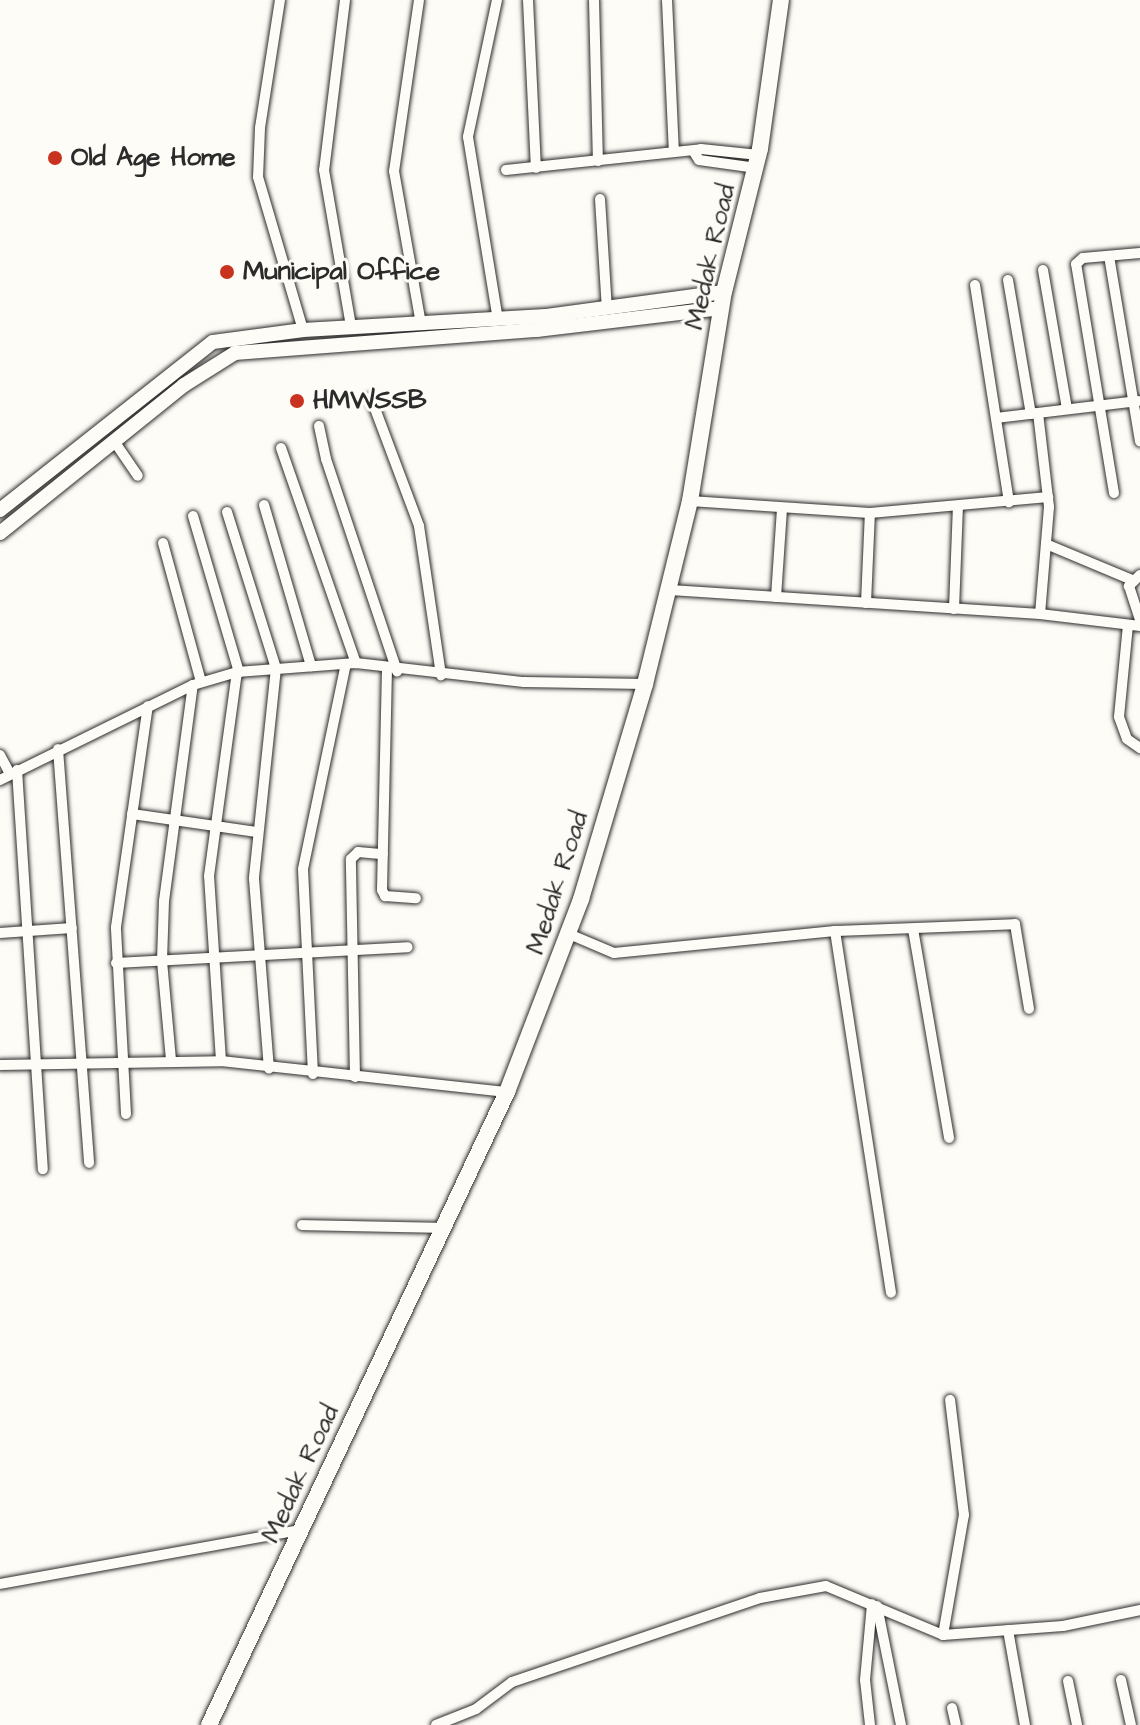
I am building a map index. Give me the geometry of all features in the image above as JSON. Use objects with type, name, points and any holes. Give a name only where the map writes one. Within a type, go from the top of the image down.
[{"type":"main road","name":"Medak Road","points":[[209,1725],[507,1092],[569,934],[645,684],[670,590],[690,501],[723,300],[757,162],[781,0]]},
{"type":"street","points":[[280,0],[260,128],[258,177],[303,330]]},
{"type":"street","points":[[345,0],[324,170],[351,327]]},
{"type":"street","points":[[419,0],[394,171],[421,324]]},
{"type":"street","points":[[497,0],[468,137],[498,320]]},
{"type":"street","points":[[528,0],[536,168]]},
{"type":"street","points":[[594,0],[598,161]]},
{"type":"street","points":[[667,0],[674,152]]},
{"type":"street","points":[[506,170],[674,152],[757,162]]},
{"type":"street","points":[[600,199],[607,309]]},
{"type":"street","points":[[1114,493],[1076,264],[1083,258],[1140,253]]},
{"type":"street","points":[[1109,256],[1137,401],[1140,441]]},
{"type":"street","points":[[1043,270],[1067,409]]},
{"type":"street","points":[[1008,280],[1048,497],[1040,614]]},
{"type":"street","points":[[975,285],[1009,502]]},
{"type":"street","points":[[0,510],[177,367],[223,340],[303,330],[498,320],[723,300]]},
{"type":"street","points":[[0,533],[213,365],[235,353],[266,347],[537,330],[723,300]]},
{"type":"street","points":[[206,349],[213,365]]},
{"type":"street","points":[[371,398],[419,526],[441,675]]},
{"type":"street","points":[[996,418],[1137,401]]},
{"type":"street","points":[[319,426],[326,459],[392,670],[382,894],[416,898]]},
{"type":"street","points":[[114,441],[138,476]]},
{"type":"street","points":[[281,448],[351,663],[303,869],[313,1074]]},
{"type":"street","points":[[690,501],[870,513],[1048,497]]},
{"type":"street","points":[[264,505],[311,666]]},
{"type":"street","points":[[954,609],[958,506]]},
{"type":"street","points":[[776,597],[782,509]]},
{"type":"street","points":[[227,512],[276,668],[257,832],[260,955],[269,1068]]},
{"type":"street","points":[[866,603],[870,513]]},
{"type":"street","points":[[193,516],[238,672],[213,826],[209,892],[221,1061]]},
{"type":"street","points":[[163,543],[197,684],[173,821],[162,961],[171,1060]]},
{"type":"street","points":[[1046,544],[1136,578],[1130,592],[1140,620]]},
{"type":"street","points":[[670,590],[1040,614],[1140,626]]},
{"type":"street","points":[[1128,625],[1119,717],[1127,739],[1140,748]]},
{"type":"street","points":[[0,780],[148,706],[197,684],[238,672],[351,663],[441,675],[645,684]]},
{"type":"street","points":[[126,1114],[116,927],[148,706]]},
{"type":"street","points":[[58,749],[89,1163]]},
{"type":"street","points":[[0,755],[14,772],[40,1064],[43,1169]]},
{"type":"street","points":[[132,814],[257,832]]},
{"type":"street","points":[[355,1077],[352,855],[383,854]]},
{"type":"street","points":[[569,934],[614,953],[835,931],[1015,924],[1029,1009]]},
{"type":"street","points":[[0,933],[72,928]]},
{"type":"street","points":[[913,929],[949,1138]]},
{"type":"street","points":[[835,931],[891,1293]]},
{"type":"street","points":[[116,963],[408,947]]},
{"type":"street","points":[[0,1065],[221,1061],[313,1074],[507,1092]]},
{"type":"street","points":[[302,1225],[443,1228]]},
{"type":"street","points":[[943,1635],[964,1515],[950,1400]]},
{"type":"street","points":[[0,1584],[301,1530]]},
{"type":"street","points":[[436,1725],[476,1709],[512,1682],[760,1598],[826,1586],[943,1635],[1063,1626],[1140,1610]]},
{"type":"street","points":[[870,1725],[865,1680],[874,1605]]},
{"type":"street","points":[[874,1605],[901,1725]]},
{"type":"street","points":[[1008,1630],[1025,1725]]},
{"type":"street","points":[[1121,1680],[1131,1725]]},
{"type":"street","points":[[1068,1681],[1077,1725]]},
{"type":"street","points":[[952,1708],[956,1725]]},
{"type":"place","name":"Old Age Home","points":[[55,158]]},
{"type":"place","name":"Municipal Office","points":[[227,272]]},
{"type":"place","name":"HMWSSB","points":[[297,401]]}]
